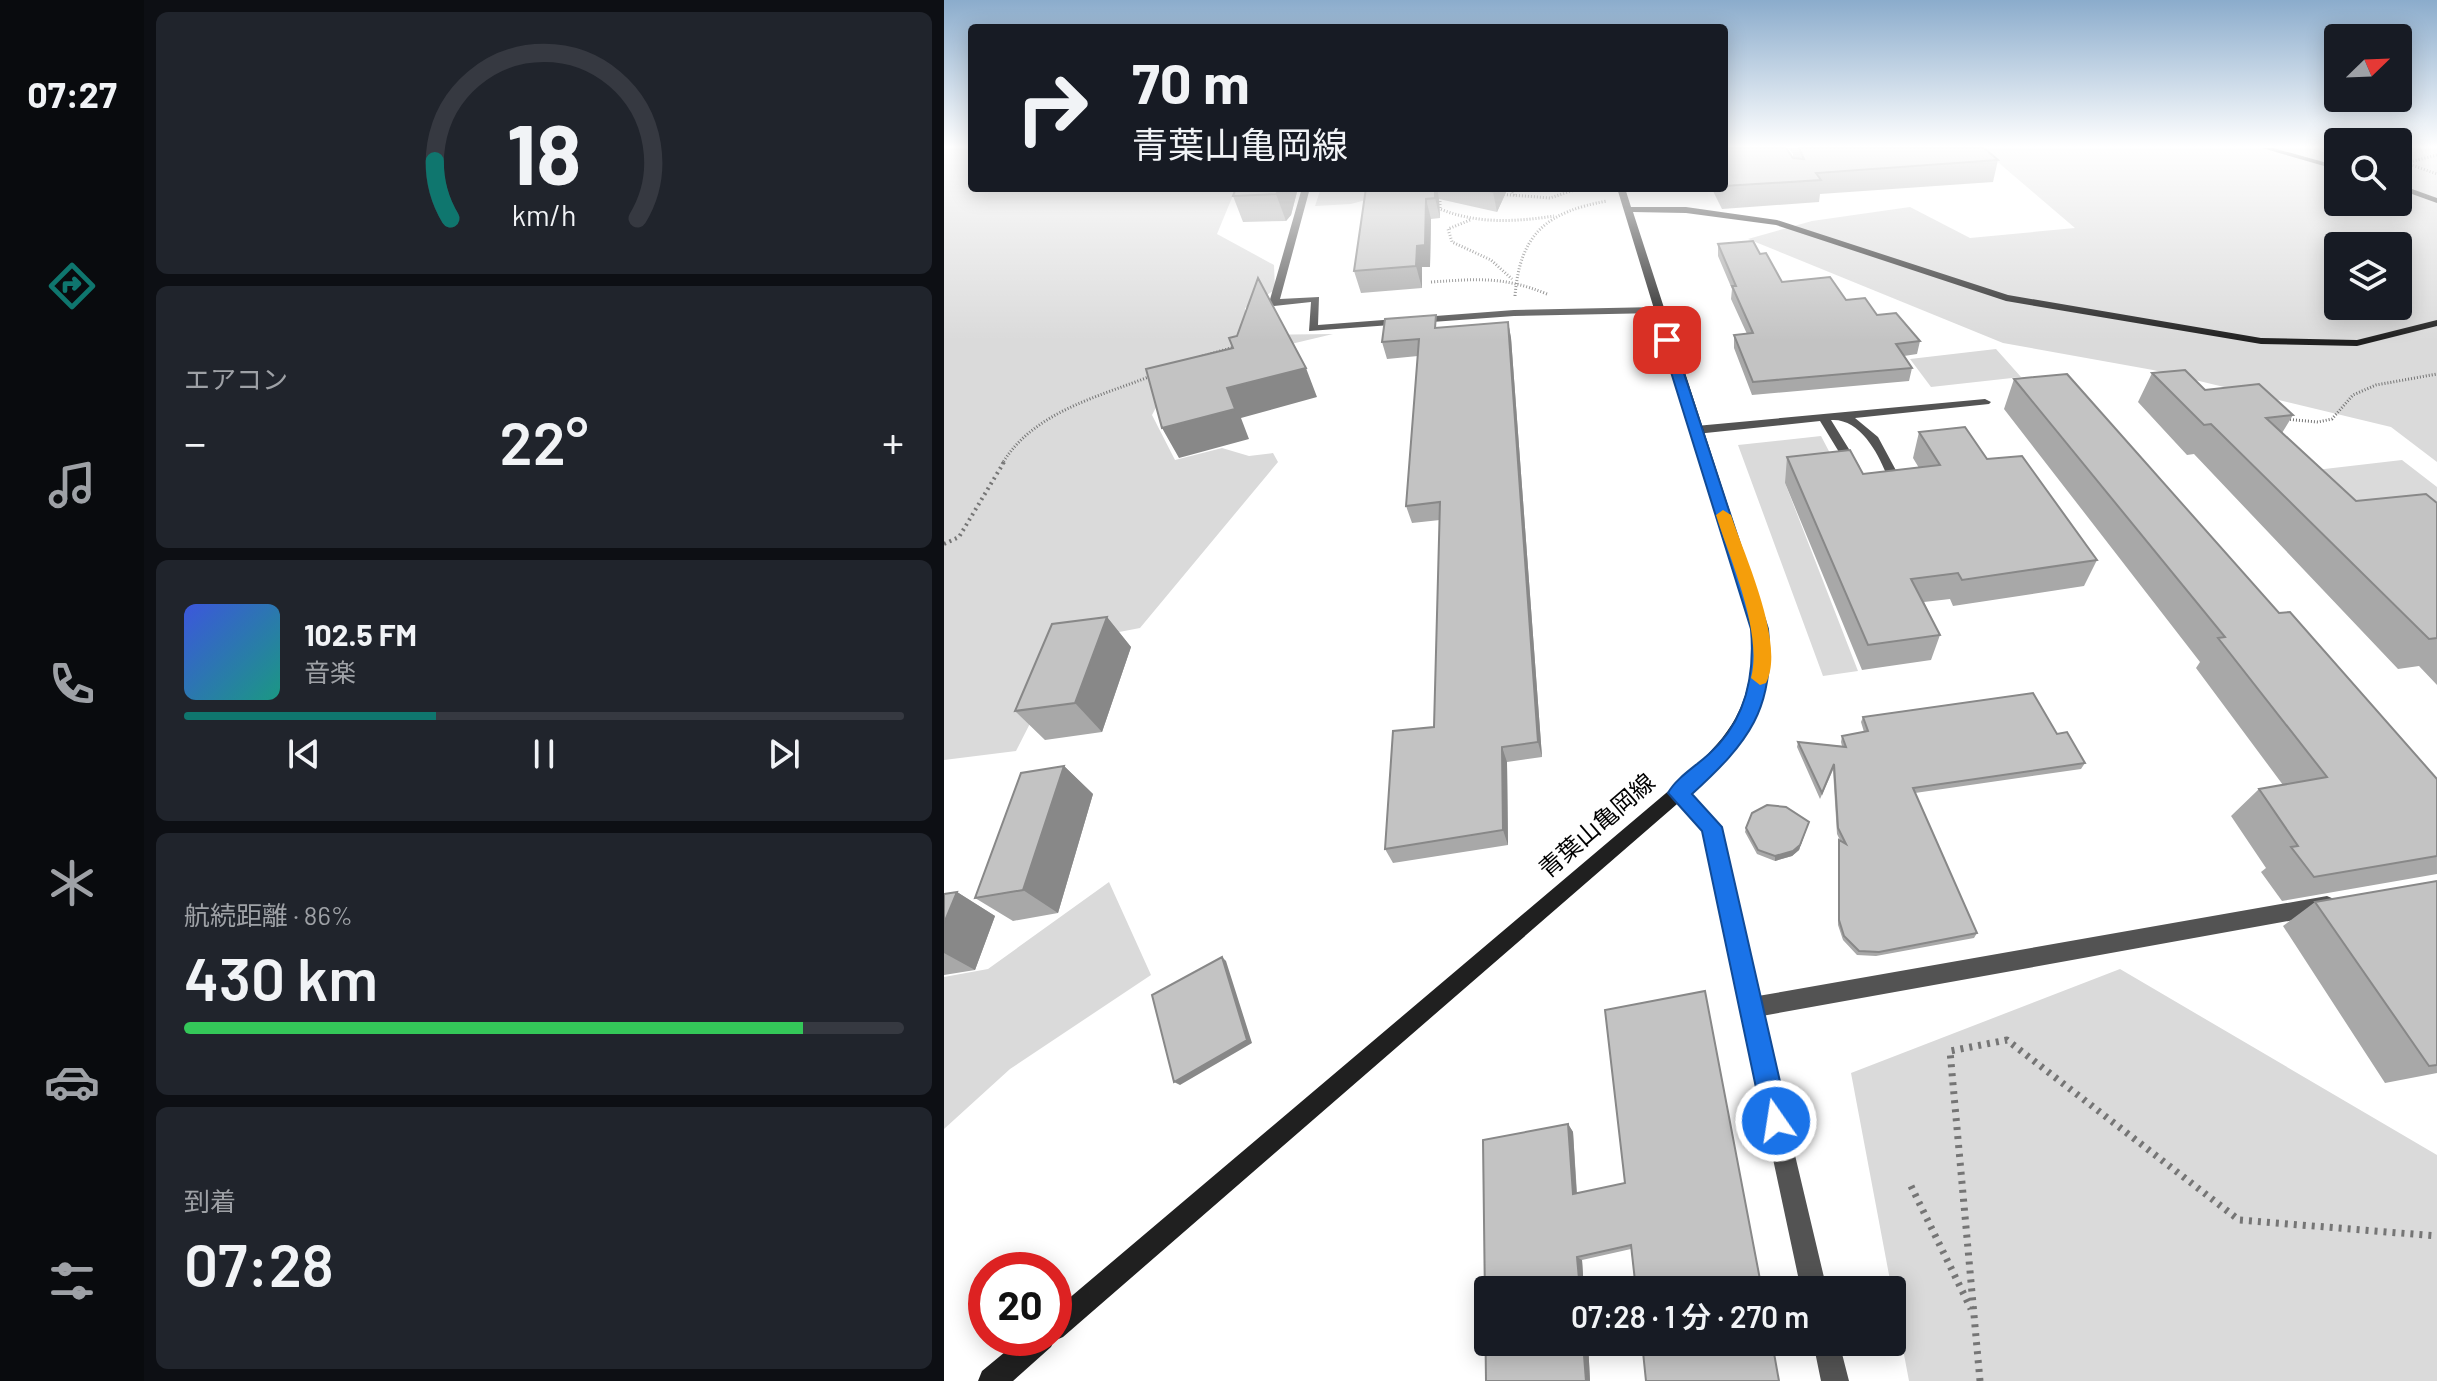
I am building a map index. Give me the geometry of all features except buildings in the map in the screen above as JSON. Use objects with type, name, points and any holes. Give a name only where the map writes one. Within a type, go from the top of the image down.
[{"type":"street","name":"青葉山亀岡線","points":[[1072,1313],[1678,793],[1724,752],[1752,709],[1763,666],[1760,629],[1657,310],[1629,212]]},
{"type":"street","points":[[1703,212],[1777,223],[2006,298],[2261,341],[2357,343],[2437,323]]},
{"type":"street","points":[[992,1381],[1021,1356]]},
{"type":"lane","points":[[1299,212],[1274,303],[1316,299],[1313,329],[1514,313],[1657,310]]},
{"type":"lane","points":[[1696,430],[1985,402]]},
{"type":"lane","points":[[1823,417],[1843,453],[1864,479],[1893,476],[1884,451],[1861,425],[1841,416]]},
{"type":"lane","points":[[1678,793],[1711,827],[1811,1276]]},
{"type":"lane","points":[[1750,1008],[2343,902]]},
{"type":"lane","points":[[1829,1356],[1835,1381]]},
{"type":"path","points":[[1447,212],[1475,219]]},
{"type":"path","points":[[1515,281],[1491,260],[1452,242],[1448,229],[1459,222],[1475,219],[1555,216],[1564,212]]},
{"type":"path","points":[[1514,309],[1515,281],[1525,243],[1555,216]]},
{"type":"path","points":[[1431,282],[1495,278],[1515,281]]},
{"type":"path","points":[[1173,366],[1251,343]]},
{"type":"path","points":[[944,544],[959,537],[1013,446],[1050,416],[1159,372]]},
{"type":"path","points":[[2272,417],[2318,422],[2332,419],[2353,395],[2376,385],[2437,374]]},
{"type":"path","points":[[1980,1381],[1950,1051],[2007,1040],[2239,1220],[2437,1236]]},
{"type":"path","points":[[1911,1186],[1973,1313]]},
{"type":"shaded area","points":[[944,212],[1226,212],[1217,234],[1274,265],[1275,290],[1245,308],[1245,335],[1333,334],[1253,353],[1161,398],[1152,415],[1175,460],[1222,448],[1249,456],[1273,453],[1278,462],[1140,628],[1072,641],[1016,751],[944,760]]},
{"type":"shaded area","points":[[1872,212],[1921,212],[1970,238],[2075,228],[2057,212],[2324,212],[2324,216],[2412,216],[2412,212],[2437,212],[2437,462],[2391,427],[2153,370],[2003,343],[1748,239],[1812,221]]},
{"type":"shaded area","points":[[1996,349],[2021,377],[1931,387],[1910,359]]},
{"type":"shaded area","points":[[1821,436],[1842,476],[1785,483],[1858,671],[1823,676],[1738,445]]},
{"type":"shaded area","points":[[2402,460],[2437,487],[2437,505],[2337,517],[2290,473]]},
{"type":"shaded area","points":[[1109,882],[1151,975],[1010,1069],[944,1129],[944,977],[988,969]]},
{"type":"shaded area","points":[[2120,969],[2437,1155],[2437,1381],[1909,1381],[1904,1356],[1906,1276],[1889,1276],[1851,1073]]},
{"type":"slow traffic","points":[[1723,515],[1760,629],[1763,666],[1760,678]]},
{"type":"route","points":[[1667,340],[1760,629],[1763,666],[1752,709],[1724,752],[1678,793],[1711,827],[1776,1121]]}]
